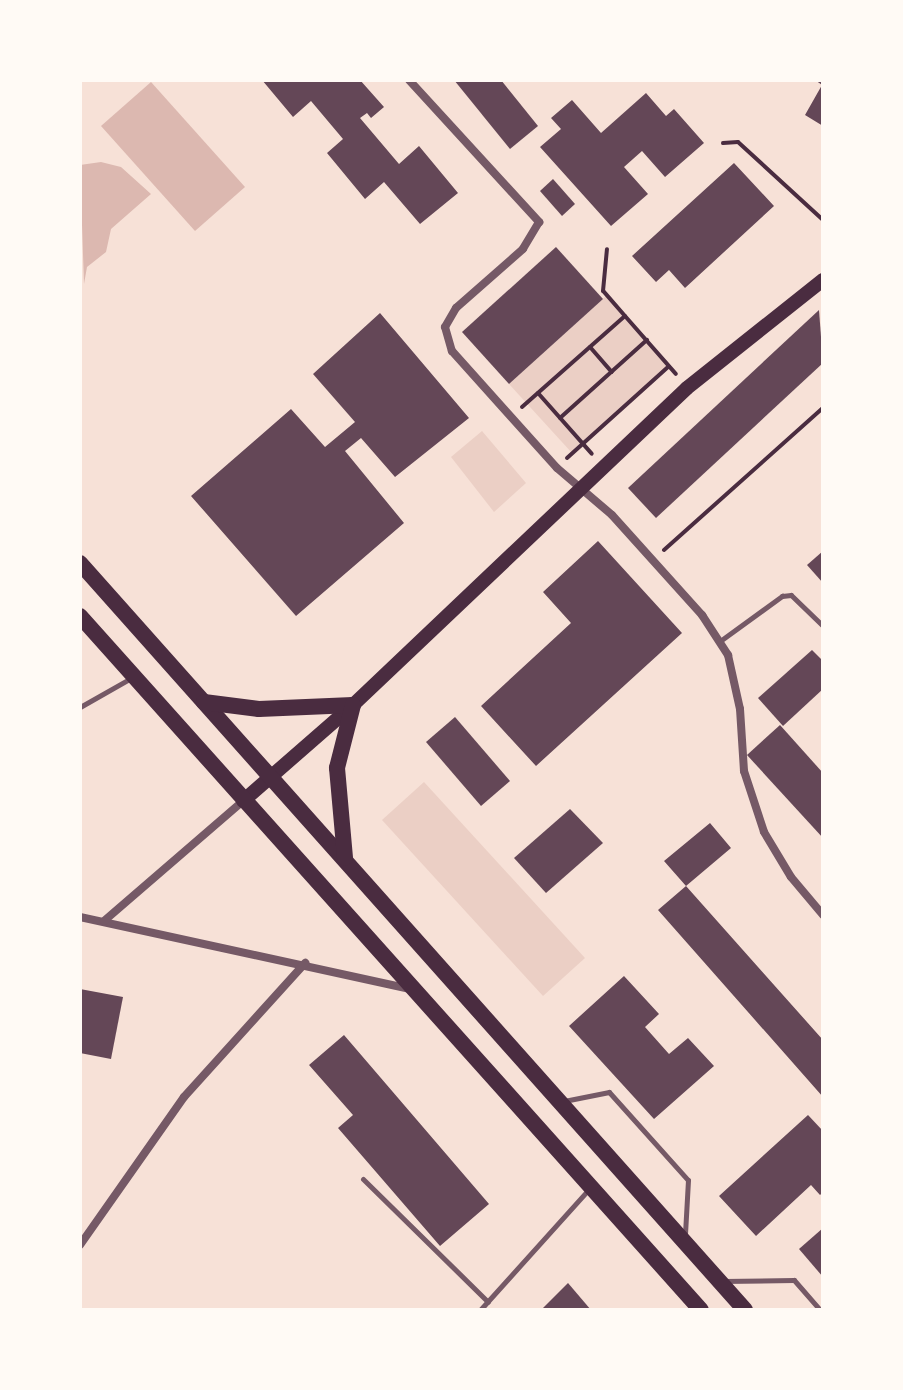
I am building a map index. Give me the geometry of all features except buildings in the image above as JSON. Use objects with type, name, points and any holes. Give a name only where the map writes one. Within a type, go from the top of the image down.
[{"type":"main road","points":[[243,801],[353,705],[687,388],[823,280]]},
{"type":"main road","points":[[80,563],[563,1101],[745,1310]]},
{"type":"main road","points":[[80,616],[701,1310]]},
{"type":"main road","points":[[204,702],[259,709],[353,705]]},
{"type":"main road","points":[[345,859],[337,768],[353,705]]},
{"type":"street","points":[[409,80],[539,222],[523,249],[456,308],[445,327],[452,351],[578,490],[612,515],[653,559],[728,655],[740,709],[744,771],[764,832],[791,877],[823,915]]},
{"type":"street","points":[[104,921],[243,801]]},
{"type":"street","points":[[80,917],[305,963],[418,991]]},
{"type":"street","points":[[80,1245],[184,1097],[305,963]]},
{"type":"lane","points":[[719,642],[782,596],[791,595],[823,626]]},
{"type":"lane","points":[[80,707],[133,677]]},
{"type":"lane","points":[[563,1101],[609,1092],[688,1180],[685,1242]]},
{"type":"lane","points":[[363,1179],[488,1302]]},
{"type":"lane","points":[[480,1310],[591,1186]]},
{"type":"lane","points":[[719,1281],[794,1280],[820,1310]]},
{"type":"path","points":[[723,143],[738,142],[823,220]]},
{"type":"path","points":[[607,249],[603,291],[687,388]]},
{"type":"path","points":[[511,416],[625,316]]},
{"type":"path","points":[[560,418],[647,340]]},
{"type":"path","points":[[590,347],[612,372]]},
{"type":"path","points":[[557,468],[669,366]]},
{"type":"path","points":[[538,393],[602,466]]},
{"type":"path","points":[[653,559],[823,408]]},
{"type":"shaded area","points":[[151,82],[245,187],[195,231],[101,126]]},
{"type":"shaded area","points":[[101,162],[121,167],[151,194],[111,229],[106,252],[87,267],[84,284],[80,165]]},
{"type":"shaded area","points":[[606,296],[669,366],[572,453],[509,384]]},
{"type":"shaded area","points":[[482,431],[526,483],[494,512],[451,457]]},
{"type":"shaded area","points":[[424,782],[585,958],[543,996],[382,820]]}]
